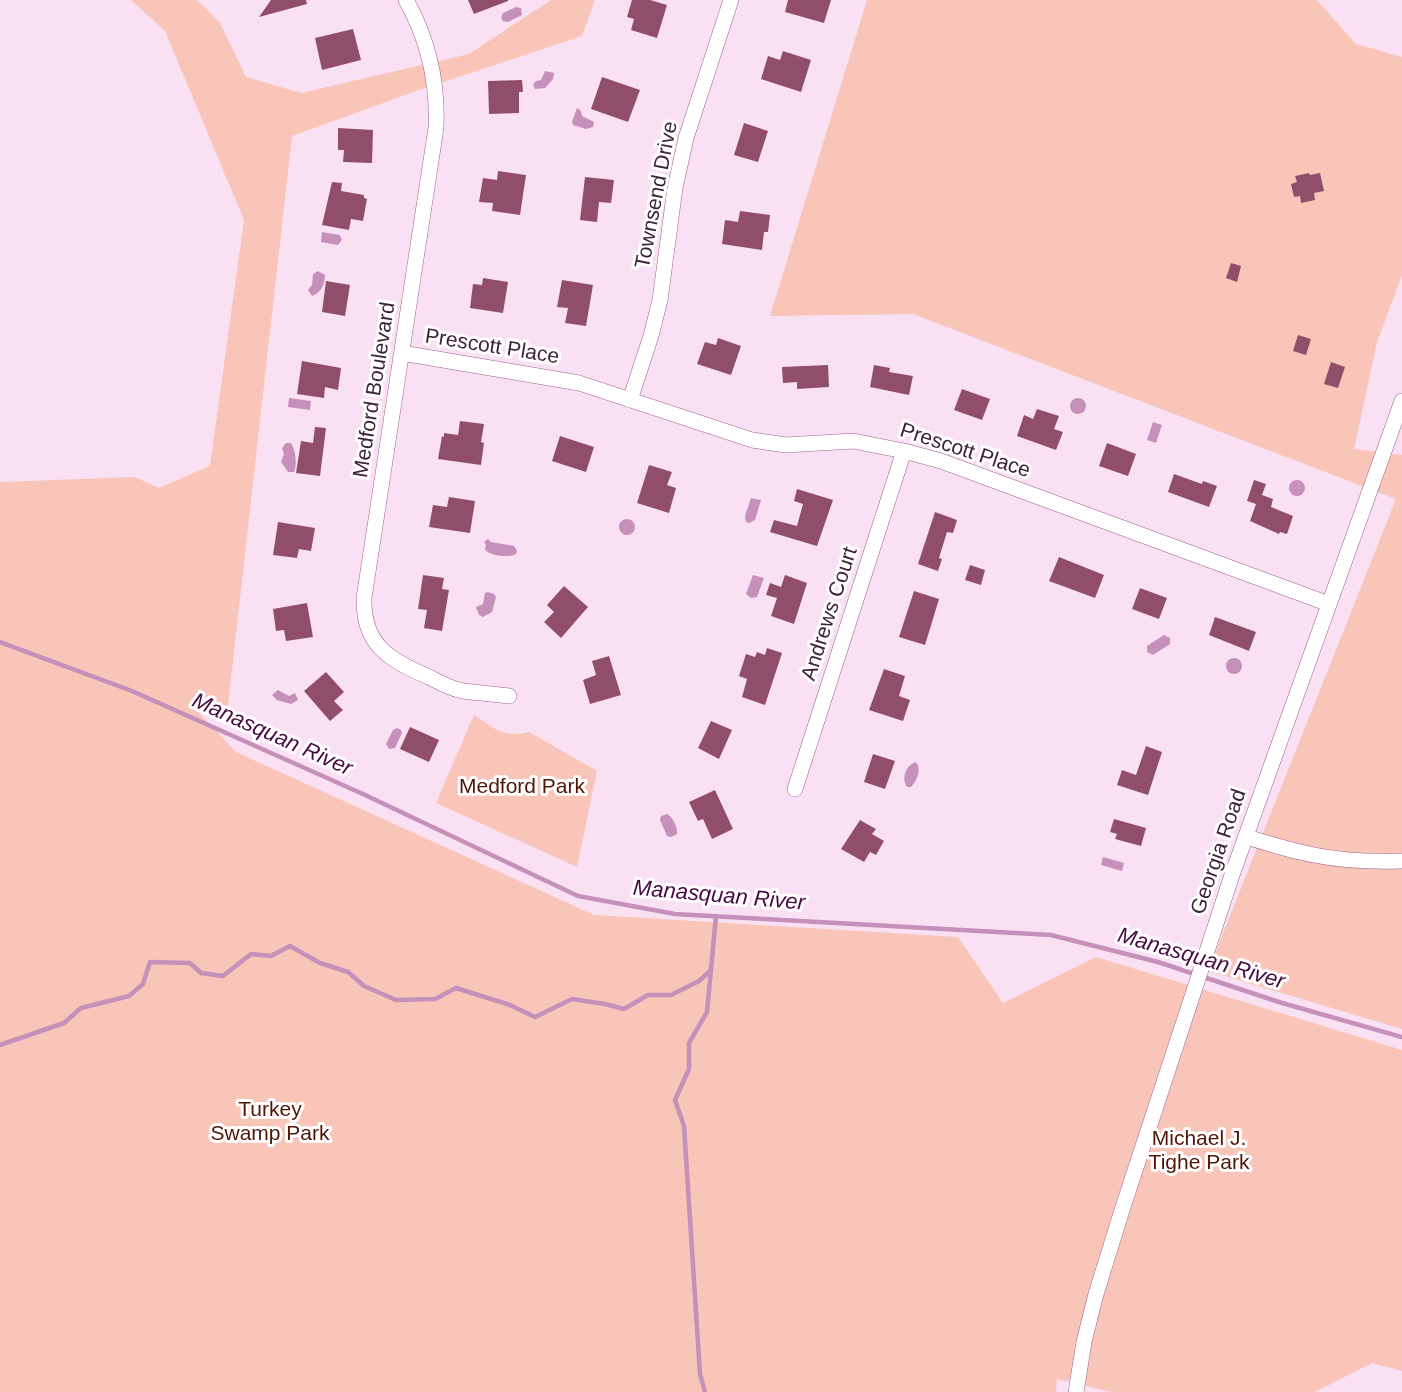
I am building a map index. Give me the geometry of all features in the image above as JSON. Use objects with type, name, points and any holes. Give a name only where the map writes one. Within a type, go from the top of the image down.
[{"type":"street","name":"Medford Boulevard","points":[[406,0],[413,13],[429,59],[434,77],[437,111],[435,140],[364,598],[364,612],[369,631],[382,651],[394,661],[460,691],[509,696]]},
{"type":"street","name":"Townsend Drive","points":[[630,400],[660,300],[675,188],[686,138],[731,0]]},
{"type":"street","name":"Prescott Place","points":[[402,353],[563,380],[752,440],[774,444],[853,441],[904,450],[941,461],[1329,604]]},
{"type":"street","name":"Georgia Road","points":[[1076,1392],[1084,1342],[1122,1207],[1246,837],[1402,401]]},
{"type":"street","name":"Andrews Court","points":[[795,789],[904,450]]},
{"type":"street","points":[[1246,837],[1312,855],[1336,859],[1372,862],[1402,861]]},
{"type":"green space","points":[[131,0],[197,0],[220,23],[246,77],[301,93],[469,54],[551,0],[595,0],[582,36],[419,90],[292,136],[226,723],[197,711],[236,752],[594,915],[958,937],[1003,1003],[1096,957],[1402,1050],[1402,1371],[1372,1363],[1315,1392],[1111,1392],[1057,1379],[1056,1392],[0,1392],[0,482],[135,477],[159,488],[210,466],[244,220],[165,31]]},
{"type":"green space","points":[[867,0],[1317,0],[1356,44],[1402,57],[1402,275],[1377,342],[1354,449],[1402,455],[1402,1029],[1208,971],[1396,499],[913,314],[770,316]]},
{"type":"green space","name":"Medford Park","points":[[474,715],[506,733],[529,732],[597,771],[577,867],[436,803]]},
{"type":"shaded area","points":[[516,7],[521,8],[522,15],[508,22],[503,21],[501,18],[503,13]]},
{"type":"shaded area","points":[[545,71],[554,73],[553,79],[545,88],[535,89],[533,84],[541,80]]},
{"type":"shaded area","points":[[577,108],[581,111],[582,116],[594,122],[593,127],[586,129],[573,125]]},
{"type":"shaded area","points":[[322,232],[340,235],[342,240],[338,245],[321,242]]},
{"type":"shaded area","points":[[318,271],[325,275],[324,282],[322,288],[312,296],[308,290],[312,285],[313,274]]},
{"type":"shaded area","points":[[289,398],[311,401],[310,410],[288,407]]},
{"type":"shaded area","points":[[1078,398],[1084,400],[1086,406],[1084,412],[1078,414],[1072,412],[1070,406],[1072,400]]},
{"type":"shaded area","points":[[1153,422],[1162,425],[1156,443],[1147,440]]},
{"type":"shaded area","points":[[286,443],[291,443],[294,450],[296,462],[294,472],[288,472],[281,462],[284,454],[282,448]]},
{"type":"shaded area","points":[[1297,480],[1305,488],[1297,496],[1289,488]]},
{"type":"shaded area","points":[[751,498],[761,500],[755,520],[749,523],[746,522],[745,516]]},
{"type":"shaded area","points":[[627,519],[635,527],[627,535],[619,527]]},
{"type":"shaded area","points":[[488,539],[491,542],[514,546],[516,554],[505,556],[488,552],[485,550],[484,542]]},
{"type":"shaded area","points":[[753,575],[764,578],[757,597],[751,598],[746,594]]},
{"type":"shaded area","points":[[488,592],[496,597],[492,612],[483,617],[479,615],[476,607],[483,604],[485,593]]},
{"type":"shaded area","points":[[1164,635],[1170,638],[1170,644],[1153,655],[1147,652],[1147,646]]},
{"type":"shaded area","points":[[1234,658],[1242,666],[1234,674],[1226,666]]},
{"type":"shaded area","points":[[278,690],[289,696],[295,693],[298,700],[291,704],[277,700],[272,695]]},
{"type":"shaded area","points":[[397,728],[402,733],[395,748],[389,749],[386,744],[393,730]]},
{"type":"shaded area","points":[[916,762],[919,768],[918,775],[911,787],[907,787],[904,780],[906,772]]},
{"type":"shaded area","points":[[667,814],[677,829],[677,834],[671,837],[667,836],[660,820],[661,816]]},
{"type":"shaded area","points":[[1103,857],[1124,863],[1122,871],[1101,865]]},
{"type":"building","points":[[271,0],[306,0],[307,4],[259,17]]},
{"type":"building","points":[[468,0],[508,0],[508,1],[474,14]]},
{"type":"building","points":[[632,0],[650,0],[667,5],[657,38],[631,30],[634,19],[627,17]]},
{"type":"building","points":[[788,0],[831,0],[824,23],[785,12]]},
{"type":"building","points":[[353,29],[361,60],[322,70],[315,38]]},
{"type":"building","points":[[783,51],[811,60],[801,92],[761,79],[768,56],[780,60]]},
{"type":"building","points":[[602,77],[640,90],[628,122],[591,109]]},
{"type":"building","points":[[522,80],[523,92],[519,92],[519,113],[489,114],[488,81]]},
{"type":"building","points":[[744,123],[768,131],[758,162],[734,155]]},
{"type":"building","points":[[338,128],[373,130],[372,163],[343,162],[344,150],[338,150]]},
{"type":"building","points":[[498,171],[526,175],[520,215],[492,211],[493,203],[479,202],[483,178],[497,180]]},
{"type":"building","points":[[1309,173],[1310,175],[1320,173],[1324,191],[1314,193],[1315,200],[1301,203],[1300,196],[1294,197],[1291,184],[1297,182],[1295,176]]},
{"type":"building","points":[[585,177],[614,180],[611,203],[599,202],[597,222],[580,220]]},
{"type":"building","points":[[332,182],[342,183],[341,191],[364,195],[367,199],[363,221],[351,219],[349,230],[322,225]]},
{"type":"building","points":[[740,211],[770,215],[768,232],[764,232],[762,250],[722,244],[725,220],[738,222]]},
{"type":"building","points":[[1231,263],[1241,266],[1237,282],[1226,278]]},
{"type":"building","points":[[483,278],[508,282],[503,313],[470,308],[473,284],[482,285]]},
{"type":"building","points":[[562,280],[593,285],[586,326],[565,323],[568,308],[557,307]]},
{"type":"building","points":[[326,281],[350,285],[345,316],[322,312]]},
{"type":"building","points":[[1298,335],[1311,339],[1306,355],[1293,351]]},
{"type":"building","points":[[718,338],[741,346],[731,375],[697,364],[705,342],[716,345]]},
{"type":"building","points":[[302,361],[341,368],[338,390],[325,387],[324,398],[297,394]]},
{"type":"building","points":[[1331,362],[1345,367],[1338,388],[1324,384]]},
{"type":"building","points":[[828,365],[829,387],[797,389],[797,382],[783,383],[782,367]]},
{"type":"building","points":[[874,365],[890,368],[889,372],[913,376],[909,395],[870,387]]},
{"type":"building","points":[[962,389],[990,399],[982,420],[954,410]]},
{"type":"building","points":[[1037,409],[1059,416],[1054,429],[1063,432],[1056,450],[1017,436],[1024,415],[1033,419]]},
{"type":"building","points":[[460,421],[484,424],[481,465],[438,459],[442,436],[444,437],[444,433],[458,435]]},
{"type":"building","points":[[315,427],[326,428],[320,476],[296,473],[301,441],[313,443]]},
{"type":"building","points":[[560,436],[594,447],[586,472],[552,461]]},
{"type":"building","points":[[1107,443],[1136,454],[1128,476],[1099,466]]},
{"type":"building","points":[[649,465],[672,472],[667,485],[676,488],[669,513],[637,503]]},
{"type":"building","points":[[1174,474],[1202,484],[1203,481],[1217,486],[1209,507],[1168,492]]},
{"type":"building","points":[[1254,480],[1266,484],[1262,495],[1273,499],[1271,507],[1293,516],[1287,534],[1280,532],[1279,534],[1250,521],[1256,504],[1247,501]]},
{"type":"building","points":[[797,489],[833,500],[817,546],[770,532],[774,520],[797,526],[803,504],[794,501]]},
{"type":"building","points":[[449,497],[475,501],[470,533],[429,527],[433,505],[447,507]]},
{"type":"building","points":[[935,512],[957,520],[953,533],[947,532],[939,558],[942,559],[938,571],[918,564]]},
{"type":"building","points":[[278,522],[315,528],[311,551],[299,549],[297,558],[273,555]]},
{"type":"building","points":[[1059,557],[1104,575],[1095,598],[1049,581]]},
{"type":"building","points":[[970,565],[985,570],[981,585],[965,580]]},
{"type":"building","points":[[423,575],[444,578],[442,589],[449,590],[442,631],[424,628],[427,610],[418,609]]},
{"type":"building","points":[[785,575],[807,583],[794,624],[771,616],[777,598],[766,595],[770,583],[781,587]]},
{"type":"building","points":[[564,586],[588,607],[561,638],[544,622],[554,612],[547,605]]},
{"type":"building","points":[[1140,588],[1167,598],[1159,619],[1132,609]]},
{"type":"building","points":[[914,591],[939,599],[925,645],[899,637]]},
{"type":"building","points":[[307,603],[313,637],[286,641],[284,630],[276,631],[273,609]]},
{"type":"building","points":[[1215,617],[1256,632],[1249,651],[1209,635]]},
{"type":"building","points":[[767,648],[782,653],[765,705],[742,697],[747,679],[739,676],[746,654],[755,657],[757,652],[765,655]]},
{"type":"building","points":[[609,656],[621,695],[590,704],[583,680],[596,675],[592,661]]},
{"type":"building","points":[[884,669],[905,676],[899,696],[910,700],[903,721],[869,710]]},
{"type":"building","points":[[326,672],[344,692],[334,701],[343,710],[330,721],[304,691]]},
{"type":"building","points":[[711,721],[732,730],[719,759],[698,748]]},
{"type":"building","points":[[410,727],[439,740],[429,762],[400,749]]},
{"type":"building","points":[[1146,746],[1162,752],[1148,795],[1117,785],[1122,770],[1136,775]]},
{"type":"building","points":[[873,754],[895,761],[885,789],[864,782]]},
{"type":"building","points":[[715,790],[733,829],[712,839],[703,819],[698,821],[689,802]]},
{"type":"building","points":[[1114,819],[1146,828],[1141,846],[1115,839],[1117,834],[1110,832]]},
{"type":"building","points":[[860,820],[876,829],[872,834],[884,841],[876,855],[870,852],[864,862],[841,849]]},
{"type":"waterway","name":"Manasquan River","points":[[0,642],[132,691],[363,794],[578,896],[675,914],[1051,935],[1158,962],[1282,1003],[1402,1037]]},
{"type":"waterway","points":[[705,1392],[700,1374],[684,1126],[675,1100],[689,1069],[689,1043],[707,1012],[716,916]]},
{"type":"waterway","points":[[0,1045],[64,1023],[81,1008],[129,996],[143,984],[150,962],[190,963],[201,973],[223,976],[251,954],[271,956],[290,946],[320,963],[348,972],[364,986],[396,1000],[435,999],[456,988],[510,1005],[535,1017],[572,999],[624,1009],[648,995],[671,995],[699,981],[711,970]]},
{"type":"park label","name":"Turkey Swamp Park","points":[[270,1122]]},
{"type":"park label","name":"Michael J. Tighe Park","points":[[1199,1151]]}]
